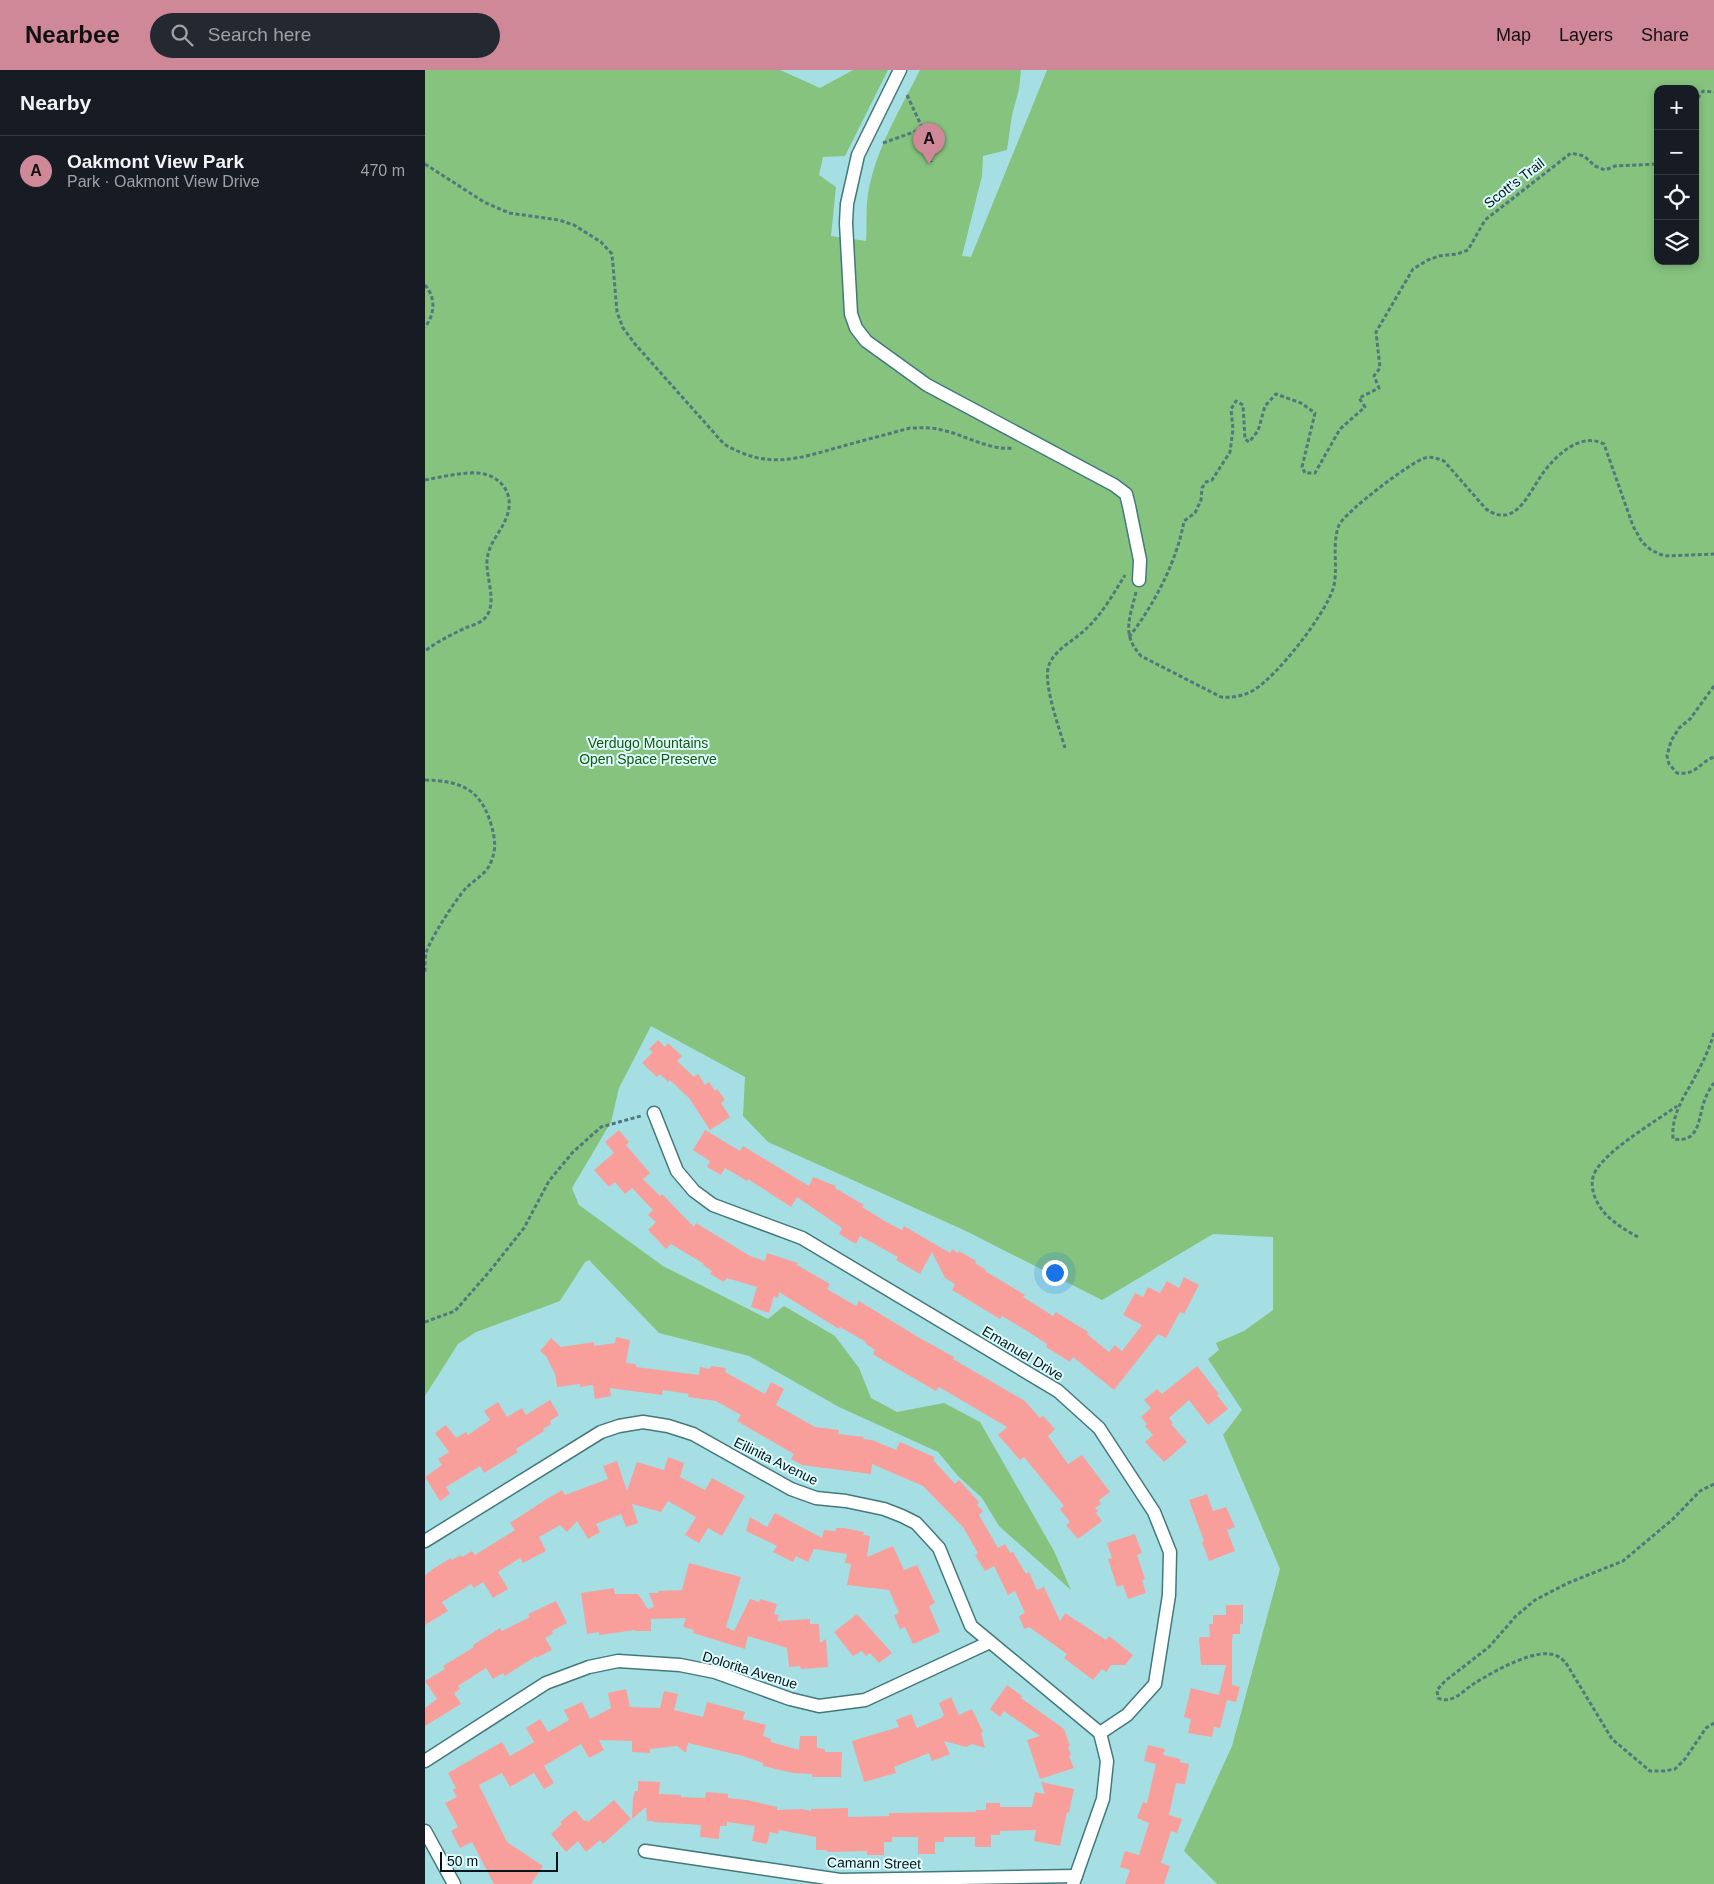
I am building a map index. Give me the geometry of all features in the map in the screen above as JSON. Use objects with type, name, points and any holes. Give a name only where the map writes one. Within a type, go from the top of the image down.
[{"type":"street","points":[[900,70],[858,155],[847,204],[847,254],[851,314],[856,328],[866,340],[927,385],[1114,485],[1126,494],[1140,560],[1139,580]]},
{"type":"street","name":"Emanuel Drive","points":[[654,1113],[677,1171],[694,1191],[713,1205],[802,1238],[1058,1392],[1099,1428],[1154,1512],[1170,1552],[1169,1596],[1155,1684],[1127,1715],[1100,1733]]},
{"type":"street","name":"Eilinita Avenue","points":[[425,1541],[601,1432],[619,1426],[643,1422],[668,1426],[693,1434],[791,1489],[816,1498],[846,1501],[884,1509],[916,1523],[939,1548],[971,1626],[1100,1733]]},
{"type":"street","name":"Dolorita Avenue","points":[[425,1761],[546,1683],[589,1667],[618,1661],[680,1665],[715,1672],[790,1699],[819,1706],[865,1700],[990,1642]]},
{"type":"street","points":[[1074,1880],[1103,1800],[1107,1761],[1100,1733]]},
{"type":"street","points":[[425,1831],[454,1884]]},
{"type":"street","name":"Camann Street","points":[[645,1851],[841,1880],[1074,1880]]},
{"type":"path","points":[[1699,97],[1703,91],[1714,92]]},
{"type":"path","points":[[907,95],[932,150],[931,162]]},
{"type":"path","points":[[883,143],[922,129]]},
{"type":"path","name":"Scott's Trail","points":[[1129,637],[1161,589],[1181,536],[1184,520],[1195,513],[1201,500],[1202,488],[1206,482],[1212,480],[1230,452],[1233,429],[1231,409],[1235,401],[1243,405],[1245,439],[1249,442],[1258,431],[1265,406],[1276,394],[1301,403],[1315,414],[1302,468],[1305,473],[1315,473],[1340,429],[1365,406],[1359,398],[1379,388],[1374,376],[1380,368],[1376,332],[1413,269],[1439,256],[1457,254],[1467,250],[1485,220],[1571,153],[1584,156],[1595,166],[1605,170],[1615,166],[1654,164]]},
{"type":"path","points":[[425,164],[492,206],[509,213],[559,220],[573,225],[601,242],[612,254],[617,312],[623,328],[724,444],[739,453],[766,460],[793,460],[910,428],[943,430],[971,440],[1012,448],[1032,442]]},
{"type":"path","points":[[425,285],[433,304],[434,314],[425,327]]},
{"type":"path","points":[[1139,580],[1129,625],[1129,637],[1132,646],[1141,656],[1221,697],[1231,698],[1255,689],[1272,674],[1299,644],[1326,605],[1333,588],[1337,534],[1340,524],[1348,513],[1405,469],[1425,458],[1444,461],[1486,509],[1494,514],[1504,515],[1519,508],[1543,472],[1559,456],[1574,444],[1585,440],[1595,440],[1604,444],[1609,455],[1633,526],[1641,542],[1651,550],[1664,556],[1714,554]]},
{"type":"path","points":[[425,480],[480,473],[504,484],[509,494],[507,516],[490,544],[487,562],[490,610],[482,620],[438,641],[425,650]]},
{"type":"path","points":[[1065,748],[1047,679],[1049,665],[1060,650],[1088,628],[1113,594],[1129,568],[1138,547]]},
{"type":"path","points":[[1714,686],[1689,719],[1679,728],[1671,741],[1667,756],[1669,764],[1677,773],[1687,774],[1696,770],[1708,759],[1714,757]]},
{"type":"path","points":[[425,780],[452,782],[470,790],[482,801],[495,837],[495,850],[489,866],[461,893],[431,942],[426,953],[425,972]]},
{"type":"path","points":[[1714,1033],[1697,1074],[1677,1106],[1672,1127],[1673,1139],[1681,1140],[1688,1138],[1695,1132],[1703,1103],[1714,1084]]},
{"type":"path","points":[[1637,1238],[1611,1220],[1599,1205],[1592,1190],[1593,1176],[1604,1161],[1628,1139],[1677,1106]]},
{"type":"path","points":[[425,1322],[455,1310],[489,1272],[524,1228],[549,1181],[573,1152],[601,1127],[654,1113]]},
{"type":"path","points":[[1714,1484],[1700,1491],[1673,1518],[1623,1561],[1568,1583],[1535,1600],[1516,1616],[1489,1647],[1445,1681],[1437,1690],[1438,1698],[1444,1701],[1449,1700],[1475,1683],[1536,1654],[1557,1656],[1566,1663],[1612,1739],[1650,1771],[1675,1769],[1685,1759],[1706,1728],[1714,1723]]},
{"type":"green space","name":"Verdugo Mountains Open Space Preserve","points":[[425,70],[780,70],[820,88],[853,70],[888,70],[845,156],[823,157],[819,175],[836,187],[831,236],[866,241],[867,202],[874,167],[887,134],[920,70],[1021,70],[1007,150],[983,156],[982,176],[962,256],[971,257],[1047,70],[1714,70],[1714,1884],[1217,1884],[1184,1851],[1232,1746],[1280,1569],[1223,1435],[1242,1410],[1208,1359],[1219,1350],[1216,1343],[1244,1331],[1273,1310],[1273,1237],[1213,1234],[1102,1300],[966,1231],[768,1142],[743,1116],[745,1077],[651,1026],[619,1088],[611,1122],[572,1188],[579,1205],[663,1266],[768,1319],[784,1306],[835,1336],[859,1368],[871,1398],[897,1412],[944,1403],[980,1422],[1054,1551],[1071,1590],[999,1526],[982,1498],[958,1476],[938,1452],[839,1407],[749,1356],[659,1333],[589,1260],[585,1262],[560,1301],[476,1332],[458,1344],[425,1396]]},
{"type":"building","points":[[658,1040],[665,1047],[668,1043],[682,1056],[677,1061],[694,1077],[698,1074],[705,1085],[709,1082],[715,1091],[717,1089],[725,1100],[721,1103],[730,1117],[710,1130],[689,1098],[670,1080],[668,1082],[660,1074],[657,1077],[642,1063],[653,1052],[649,1049]]},
{"type":"building","points":[[619,1130],[629,1142],[626,1145],[650,1173],[643,1179],[660,1196],[662,1194],[694,1227],[696,1223],[750,1256],[765,1261],[767,1253],[798,1263],[797,1265],[830,1284],[827,1289],[856,1306],[859,1301],[1025,1401],[1040,1418],[1043,1416],[1055,1429],[1048,1436],[1068,1464],[1082,1455],[1110,1492],[1099,1500],[1101,1504],[1095,1508],[1102,1521],[1078,1539],[1066,1525],[1070,1522],[1060,1509],[1064,1506],[1024,1457],[1020,1460],[998,1435],[1007,1427],[939,1387],[936,1391],[884,1361],[873,1354],[875,1350],[866,1342],[840,1327],[839,1329],[779,1292],[778,1298],[774,1296],[769,1313],[751,1307],[757,1287],[727,1278],[724,1282],[710,1274],[712,1271],[704,1264],[671,1244],[666,1249],[648,1230],[656,1222],[648,1215],[653,1210],[632,1188],[625,1194],[615,1182],[609,1187],[594,1170],[614,1153],[605,1142]]},
{"type":"building","points":[[705,1130],[740,1151],[743,1146],[809,1186],[813,1177],[836,1186],[835,1188],[864,1205],[862,1207],[888,1223],[902,1230],[904,1226],[950,1253],[952,1249],[958,1253],[959,1251],[976,1261],[975,1263],[985,1271],[1025,1295],[1023,1297],[1053,1316],[1056,1312],[1088,1332],[1087,1334],[1109,1352],[1115,1345],[1122,1351],[1142,1325],[1123,1315],[1135,1293],[1143,1297],[1148,1287],[1160,1293],[1167,1281],[1179,1288],[1184,1277],[1199,1285],[1184,1314],[1180,1312],[1166,1338],[1158,1334],[1114,1390],[1073,1357],[1070,1362],[1046,1347],[1047,1344],[1027,1331],[1002,1316],[1000,1319],[952,1290],[955,1284],[945,1278],[932,1252],[920,1274],[896,1260],[898,1257],[860,1236],[856,1244],[839,1234],[842,1228],[797,1197],[791,1207],[748,1179],[747,1181],[725,1168],[721,1175],[707,1167],[710,1161],[693,1150]]},
{"type":"building","points":[[616,1337],[630,1340],[626,1363],[636,1364],[636,1367],[699,1375],[700,1367],[710,1369],[711,1366],[726,1368],[725,1372],[765,1394],[771,1382],[784,1389],[776,1405],[815,1427],[839,1430],[838,1434],[864,1437],[863,1439],[872,1440],[896,1450],[900,1442],[934,1457],[934,1461],[955,1484],[959,1480],[979,1502],[977,1505],[983,1511],[979,1515],[998,1548],[1005,1544],[1010,1553],[1013,1552],[1026,1574],[1029,1572],[1037,1590],[1044,1587],[1060,1621],[1065,1613],[1106,1640],[1109,1636],[1133,1655],[1125,1665],[1111,1665],[1106,1672],[1102,1669],[1093,1680],[1064,1658],[1067,1654],[1029,1627],[1024,1629],[1019,1616],[1025,1613],[1015,1591],[1008,1595],[994,1566],[985,1571],[975,1555],[978,1553],[963,1527],[923,1486],[872,1464],[871,1474],[802,1465],[791,1459],[794,1454],[737,1421],[741,1415],[716,1401],[688,1397],[689,1394],[663,1390],[662,1395],[610,1388],[611,1396],[595,1399],[593,1385],[580,1387],[580,1384],[557,1387],[555,1374],[546,1356],[540,1351],[551,1338],[561,1347],[594,1342],[594,1346],[615,1343]]},
{"type":"building","points":[[1197,1366],[1228,1409],[1208,1425],[1189,1400],[1169,1418],[1173,1423],[1171,1424],[1187,1442],[1164,1462],[1145,1442],[1153,1435],[1145,1426],[1147,1424],[1141,1417],[1151,1408],[1144,1400],[1157,1389],[1162,1394]]},
{"type":"building","points":[[550,1400],[559,1415],[550,1421],[551,1424],[543,1429],[544,1431],[516,1449],[518,1452],[484,1473],[480,1466],[446,1487],[450,1494],[440,1501],[425,1477],[442,1465],[438,1459],[449,1452],[435,1433],[446,1425],[456,1438],[466,1432],[468,1435],[490,1420],[484,1411],[498,1402],[507,1417],[522,1408],[526,1415]]},
{"type":"building","points":[[668,1457],[684,1463],[680,1477],[705,1490],[712,1478],[745,1496],[722,1536],[708,1528],[699,1543],[685,1535],[696,1517],[668,1501],[661,1512],[632,1504],[638,1523],[626,1527],[621,1514],[596,1524],[600,1532],[588,1539],[577,1521],[567,1532],[560,1525],[539,1537],[546,1551],[523,1563],[520,1558],[498,1572],[508,1589],[493,1598],[483,1582],[474,1588],[471,1584],[442,1602],[448,1611],[425,1625],[425,1575],[433,1569],[451,1558],[452,1560],[461,1555],[462,1557],[472,1551],[475,1555],[515,1530],[510,1523],[562,1490],[565,1495],[608,1479],[603,1466],[617,1461],[627,1491],[637,1462],[664,1470]]},
{"type":"building","points":[[1207,1494],[1213,1511],[1226,1507],[1235,1527],[1227,1530],[1235,1551],[1209,1561],[1189,1500]]},
{"type":"building","points":[[775,1513],[822,1538],[824,1530],[836,1531],[836,1528],[864,1532],[863,1535],[870,1536],[867,1557],[893,1546],[904,1570],[917,1565],[935,1603],[929,1606],[940,1632],[913,1644],[905,1627],[900,1629],[894,1615],[899,1613],[889,1590],[847,1585],[851,1564],[845,1563],[847,1554],[814,1549],[808,1562],[796,1556],[793,1562],[773,1552],[777,1546],[746,1531],[750,1517],[767,1527]]},
{"type":"building","points":[[1135,1534],[1142,1553],[1137,1555],[1145,1579],[1142,1580],[1146,1593],[1128,1599],[1123,1585],[1117,1587],[1108,1559],[1112,1558],[1107,1543]]},
{"type":"building","points":[[689,1563],[741,1577],[726,1627],[734,1631],[750,1599],[759,1602],[760,1599],[777,1604],[774,1614],[779,1615],[777,1621],[810,1619],[810,1624],[819,1624],[820,1643],[826,1639],[828,1667],[801,1669],[800,1666],[789,1667],[787,1648],[748,1636],[745,1649],[693,1633],[694,1630],[683,1627],[686,1618],[651,1619],[651,1631],[635,1630],[599,1635],[599,1632],[587,1634],[581,1593],[614,1588],[615,1594],[638,1594],[648,1609],[654,1607],[649,1593],[682,1590]]},
{"type":"building","points":[[556,1601],[567,1623],[552,1631],[553,1634],[545,1638],[552,1650],[536,1658],[536,1656],[505,1676],[503,1673],[493,1679],[486,1668],[458,1686],[460,1689],[454,1693],[461,1704],[425,1726],[425,1708],[437,1699],[425,1681],[445,1669],[443,1666],[500,1628],[502,1631],[530,1617],[528,1614]]},
{"type":"building","points":[[1226,1605],[1243,1605],[1243,1624],[1240,1624],[1240,1634],[1233,1634],[1232,1640],[1232,1685],[1240,1687],[1236,1702],[1227,1700],[1220,1728],[1214,1727],[1212,1737],[1188,1733],[1191,1719],[1184,1717],[1191,1688],[1219,1695],[1226,1665],[1201,1665],[1199,1637],[1210,1637],[1209,1624],[1213,1624],[1213,1615],[1226,1615]]},
{"type":"building","points":[[857,1614],[892,1653],[879,1663],[870,1653],[866,1656],[862,1651],[853,1656],[834,1632]]},
{"type":"building","points":[[1007,1685],[1022,1696],[1021,1698],[1064,1729],[1070,1746],[1068,1747],[1071,1755],[1069,1756],[1074,1768],[1040,1779],[1027,1740],[1040,1736],[1004,1711],[1000,1717],[990,1709]]},
{"type":"building","points":[[626,1689],[630,1707],[660,1708],[664,1691],[678,1694],[674,1710],[703,1717],[707,1702],[745,1712],[743,1719],[766,1725],[763,1736],[771,1739],[771,1742],[799,1750],[800,1736],[817,1736],[817,1748],[825,1749],[825,1752],[842,1752],[841,1777],[812,1777],[812,1774],[793,1773],[763,1766],[763,1763],[743,1756],[688,1743],[686,1753],[677,1746],[650,1749],[650,1753],[632,1752],[632,1741],[599,1740],[604,1750],[589,1758],[581,1744],[544,1766],[554,1783],[544,1789],[534,1773],[510,1787],[502,1773],[479,1785],[507,1842],[543,1866],[531,1884],[494,1884],[472,1842],[460,1848],[451,1831],[458,1827],[445,1803],[457,1797],[453,1790],[456,1788],[448,1773],[502,1742],[510,1756],[534,1742],[526,1728],[540,1719],[548,1732],[569,1720],[564,1710],[582,1702],[590,1719],[611,1708],[608,1693]]},
{"type":"building","points":[[951,1697],[959,1715],[972,1709],[983,1732],[981,1733],[985,1748],[972,1744],[966,1747],[944,1741],[950,1754],[932,1761],[929,1753],[894,1767],[896,1773],[864,1782],[852,1741],[899,1727],[896,1720],[911,1714],[917,1728],[941,1718],[944,1715],[939,1703]]},
{"type":"building","points":[[1148,1745],[1165,1749],[1163,1755],[1180,1759],[1180,1762],[1189,1764],[1185,1784],[1176,1783],[1169,1815],[1182,1819],[1177,1833],[1171,1831],[1161,1863],[1170,1866],[1164,1884],[1125,1884],[1130,1870],[1120,1867],[1125,1851],[1139,1855],[1149,1823],[1137,1818],[1143,1802],[1147,1803],[1156,1764],[1144,1761]]},
{"type":"building","points":[[638,1781],[660,1782],[659,1794],[705,1798],[706,1792],[728,1794],[728,1798],[777,1807],[777,1810],[802,1809],[811,1811],[811,1809],[848,1808],[848,1817],[889,1816],[889,1813],[976,1812],[976,1810],[986,1810],[986,1803],[1000,1803],[1000,1807],[1032,1807],[1035,1792],[1045,1794],[1041,1782],[1074,1789],[1060,1846],[1034,1841],[1036,1830],[1000,1831],[1000,1835],[991,1835],[991,1847],[975,1847],[975,1837],[944,1837],[944,1842],[935,1842],[935,1854],[918,1854],[918,1837],[892,1837],[892,1842],[884,1842],[884,1855],[867,1855],[867,1851],[827,1852],[827,1850],[816,1850],[816,1837],[779,1830],[778,1834],[770,1832],[767,1844],[752,1841],[755,1826],[727,1822],[727,1826],[720,1826],[719,1839],[700,1837],[701,1825],[647,1821],[646,1807],[632,1819],[633,1798],[635,1791],[638,1791]]},
{"type":"building","points":[[614,1800],[631,1819],[603,1844],[600,1840],[586,1852],[578,1841],[566,1852],[551,1834],[562,1824],[560,1822],[575,1810],[584,1821],[588,1822]]},
{"type":"place","name":"Oakmont View Park","points":[[929,164]]}]
